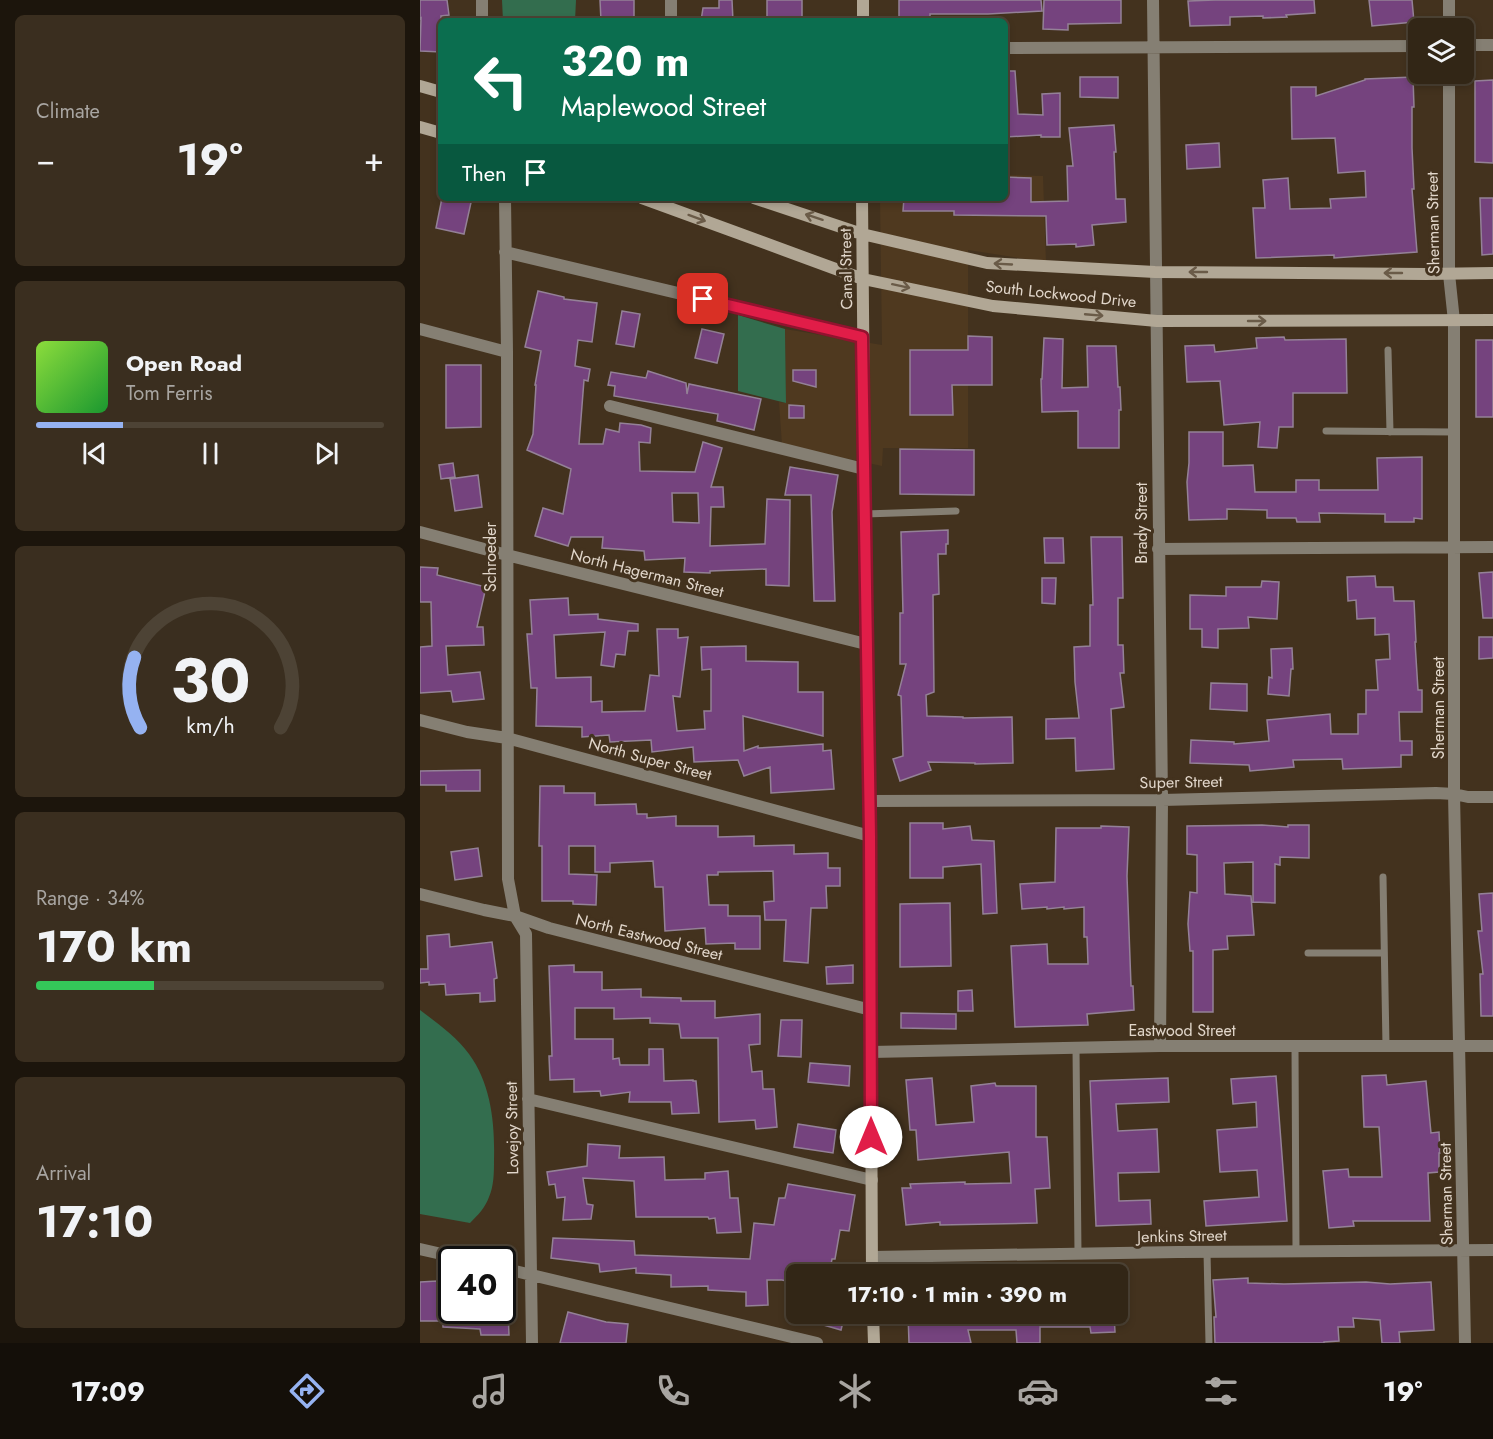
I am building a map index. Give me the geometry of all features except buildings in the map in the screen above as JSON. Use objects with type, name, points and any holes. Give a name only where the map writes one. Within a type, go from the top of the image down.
[{"type":"main road","points":[[863,0],[863,18]]},
{"type":"main road","points":[[420,86],[438,91]]},
{"type":"main road","points":[[420,127],[438,132]]},
{"type":"main road","name":"South Lockwood Drive","points":[[659,201],[863,279],[993,306],[1157,321],[1493,320]]},
{"type":"main road","name":"South Lockwood Drive","points":[[763,201],[862,234],[987,263],[1155,272],[1493,273]]},
{"type":"main road","name":"Canal Street","points":[[862,201],[866,644],[870,801],[872,1264]]},
{"type":"main road","points":[[873,1324],[874,1343]]},
{"type":"street","points":[[482,0],[483,18]]},
{"type":"street","points":[[671,0],[671,18]]},
{"type":"street","name":"Brady Street","points":[[1153,0],[1162,800],[1160,1046]]},
{"type":"street","points":[[1449,0],[1449,18]]},
{"type":"street","points":[[1474,45],[1493,45]]},
{"type":"street","points":[[1008,48],[1408,46]]},
{"type":"street","name":"Sherman Street","points":[[1449,84],[1449,274],[1454,321],[1454,794],[1465,1343]]},
{"type":"street","name":"Schroeder","points":[[505,201],[508,879],[515,916]]},
{"type":"street","points":[[505,252],[862,337]]},
{"type":"street","points":[[420,329],[507,352]]},
{"type":"street","points":[[610,406],[864,469]]},
{"type":"street","name":"North Hagerman Street","points":[[420,532],[866,644]]},
{"type":"street","points":[[1158,549],[1493,547]]},
{"type":"street","name":"North Super Street","points":[[420,720],[467,732],[507,738],[870,836]]},
{"type":"street","name":"Super Street","points":[[870,801],[1162,800],[1454,794],[1468,797],[1493,796]]},
{"type":"street","name":"North Eastwood Street","points":[[420,894],[515,916],[549,928],[871,1010]]},
{"type":"street","name":"Lovejoy Street","points":[[515,916],[526,934],[532,1343]]},
{"type":"street","name":"Eastwood Street","points":[[871,1052],[1160,1046],[1493,1046]]},
{"type":"street","points":[[528,1099],[872,1180]]},
{"type":"street","points":[[420,1249],[438,1253]]},
{"type":"street","name":"Jenkins Street","points":[[872,1257],[1493,1250]]},
{"type":"street","points":[[516,1272],[817,1343]]},
{"type":"lane","points":[[1388,350],[1390,432]]},
{"type":"lane","points":[[1326,431],[1454,432]]},
{"type":"lane","points":[[865,514],[956,512]]},
{"type":"lane","points":[[1383,877],[1386,1046]]},
{"type":"lane","points":[[1308,953],[1384,953]]},
{"type":"lane","points":[[1295,1046],[1296,1251]]},
{"type":"lane","points":[[1076,1048],[1078,1254]]},
{"type":"lane","points":[[1207,1252],[1209,1343]]},
{"type":"shaded area","points":[[1008,175],[1043,176],[1046,262],[968,250],[968,448],[883,448],[882,466],[782,445],[779,402],[786,403],[785,329],[882,345],[880,201],[1008,201]]},
{"type":"green space","points":[[502,0],[576,0],[575,18],[503,18]]},
{"type":"green space","points":[[738,315],[785,329],[786,403],[738,391]]},
{"type":"green space","points":[[420,1010],[464,1047],[476,1066],[487,1091],[494,1146],[493,1184],[485,1205],[470,1223],[420,1214]]},
{"type":"route","points":[[703,299],[862,337],[870,836],[871,1137]]}]
